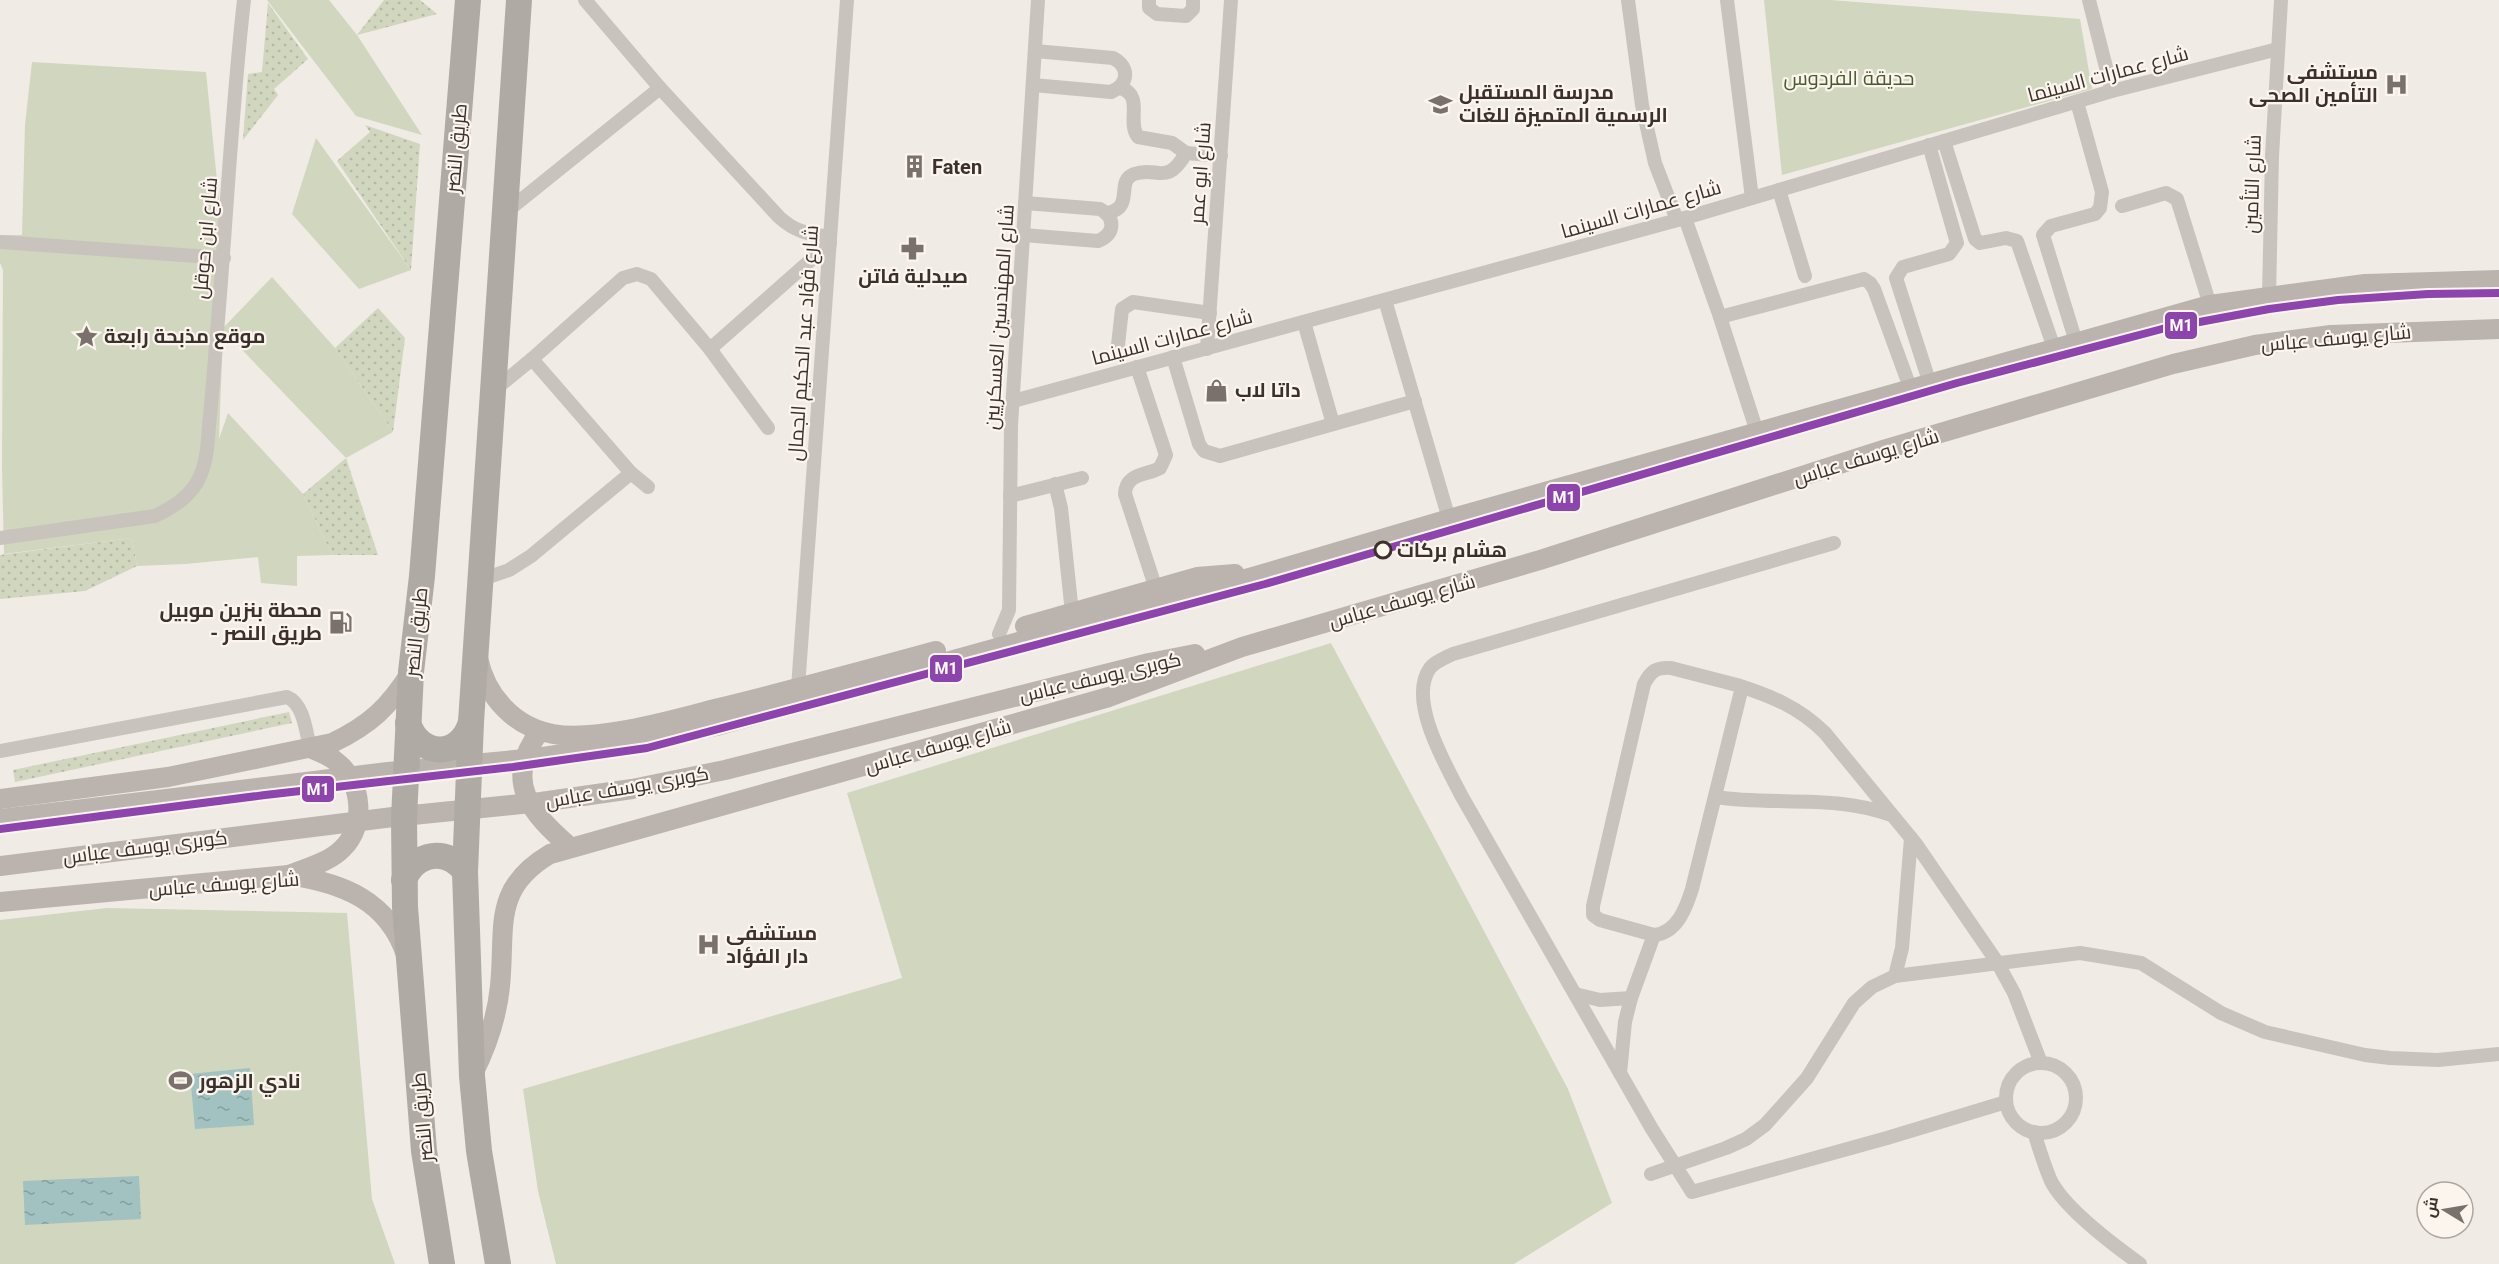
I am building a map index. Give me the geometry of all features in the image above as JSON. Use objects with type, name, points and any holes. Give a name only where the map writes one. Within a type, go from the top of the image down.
[{"type":"highway","name":"طريق النصر","points":[[442,1264],[424,1151],[409,964],[404,880],[404,818],[411,672],[422,576],[468,0]]},
{"type":"highway","points":[[498,1264],[479,1150],[472,1076],[465,872],[471,722],[519,0]]},
{"type":"highway","points":[[408,723],[415,738],[421,744],[436,750],[459,743],[465,737],[471,722]]},
{"type":"highway","points":[[404,880],[417,861],[432,855],[455,860],[465,872]]},
{"type":"main road","points":[[0,819],[568,753],[716,726],[1253,577],[1449,519],[2210,305],[2365,284],[2499,279]]},
{"type":"main road","name":"شارع يوسف عباس","points":[[472,1076],[488,1042],[498,1005],[503,926],[510,892],[534,863],[550,854],[1109,697],[1242,647],[1540,561],[1883,450],[2184,362],[2255,345],[2331,335],[2499,328]]},
{"type":"main road","points":[[477,637],[480,667],[492,694],[512,716],[540,730],[566,736],[625,730],[798,688],[1211,574],[1253,577]]},
{"type":"main road","name":"كوبرى يوسف عباس","points":[[0,866],[585,796],[726,770],[1149,663],[1242,647]]},
{"type":"main road","points":[[0,799],[168,777],[332,743],[357,731],[371,721],[397,695],[411,672]]},
{"type":"main road","points":[[540,730],[526,752],[523,771],[524,790],[534,813],[570,847]]},
{"type":"main road","points":[[289,875],[334,856],[345,847],[356,826],[358,815],[357,792],[346,772],[329,756],[310,748]]},
{"type":"main road","name":"شارع يوسف عباس","points":[[0,902],[289,875],[327,881],[355,893],[368,902],[389,923],[398,936],[409,964]]},
{"type":"street","name":"شارع ابن حوقل","points":[[0,538],[155,516],[174,507],[201,476],[206,456],[224,258],[243,0]]},
{"type":"street","points":[[585,0],[660,88],[790,227],[804,234],[830,240]]},
{"type":"street","name":"شارع فؤاد عبد الحكيم الجمال","points":[[798,688],[847,0]]},
{"type":"street","name":"شارع المهندسين العسكريين","points":[[999,634],[1009,610],[1013,401],[1038,0]]},
{"type":"street","points":[[1149,0],[1149,8],[1157,14],[1186,16],[1193,9],[1193,0]]},
{"type":"street","name":"شارع ابو عمر","points":[[1207,349],[1231,0]]},
{"type":"street","points":[[1628,0],[1642,105],[1655,163],[1681,219],[1720,317],[1757,432]]},
{"type":"street","points":[[1727,0],[1752,198]]},
{"type":"street","points":[[2089,0],[2112,91]]},
{"type":"street","name":"شارع التأمين","points":[[2269,297],[2272,156],[2281,0]]},
{"type":"street","name":"شارع عمارات السينما","points":[[1013,401],[1681,219],[2112,91],[2278,50]]},
{"type":"street","points":[[1033,85],[1111,92],[1120,88],[1125,80],[1126,71],[1121,63],[1113,58],[1035,51]]},
{"type":"street","points":[[506,212],[660,88]]},
{"type":"street","points":[[1120,88],[1127,90],[1133,96],[1134,132],[1138,137],[1172,143],[1186,153],[1221,156]]},
{"type":"street","points":[[2076,342],[2043,235],[2051,226],[2095,214],[2102,200],[2102,192],[2077,102]]},
{"type":"street","points":[[1944,141],[1975,239],[1986,244],[2006,238],[2017,241],[2054,348]]},
{"type":"street","points":[[1929,145],[1957,243],[1949,254],[1903,267],[1896,278],[1930,384]]},
{"type":"street","points":[[1108,213],[1116,211],[1121,206],[1124,184],[1128,177],[1134,173],[1170,172],[1176,168],[1186,153]]},
{"type":"street","points":[[1779,190],[1805,276]]},
{"type":"street","points":[[2122,206],[2166,193],[2176,199],[2210,305]]},
{"type":"street","points":[[1023,235],[1098,241],[1107,238],[1112,230],[1112,221],[1108,213],[1100,209],[1025,202]]},
{"type":"street","points":[[710,349],[830,240]]},
{"type":"street","points":[[0,242],[224,258]]},
{"type":"street","points":[[493,391],[623,278],[638,274],[651,279],[710,349],[768,428]]},
{"type":"street","points":[[1720,317],[1864,279],[1874,289],[1911,390]]},
{"type":"street","points":[[1385,300],[1449,519]]},
{"type":"street","points":[[1118,345],[1122,309],[1133,302],[1210,312]]},
{"type":"street","points":[[1304,322],[1333,424]]},
{"type":"street","points":[[1173,357],[1199,444],[1204,451],[1220,456],[1415,401]]},
{"type":"street","points":[[532,359],[631,473],[648,487]]},
{"type":"street","points":[[1137,367],[1166,455],[1160,468],[1129,480],[1125,486],[1125,494],[1156,589]]},
{"type":"street","points":[[480,580],[509,570],[531,556],[631,473]]},
{"type":"street","points":[[1010,496],[1082,478]]},
{"type":"street","points":[[1055,484],[1061,508],[1072,613]]},
{"type":"street","points":[[1834,543],[1468,649],[1435,663],[1429,670],[1422,689],[1422,699],[1440,754],[1620,1073],[1692,1192],[1887,1138],[2006,1102]]},
{"type":"street","points":[[1742,687],[1687,906],[1671,928],[1654,935],[1600,920],[1593,915],[1593,906],[1644,684],[1650,674],[1662,667],[1695,673],[1742,687],[1770,696],[1810,717],[1911,838],[1997,962],[2014,993],[2041,1063]]},
{"type":"street","points":[[0,751],[287,697],[293,699],[299,708],[310,748]]},
{"type":"street","points":[[1715,797],[1745,801],[1860,805],[1893,816]]},
{"type":"street","points":[[1895,976],[1902,948],[1911,838]]},
{"type":"street","points":[[1620,1073],[1625,1022],[1631,998],[1654,935]]},
{"type":"street","points":[[1651,1174],[1726,1148],[1746,1139],[1765,1125],[1807,1078],[1854,1003],[1872,987],[1895,976],[2080,953],[2142,963],[2240,1022],[2265,1032],[2365,1055],[2438,1060],[2499,1054]]},
{"type":"street","points":[[1575,994],[1600,1000],[1631,998]]},
{"type":"street","points":[[2041,1063],[2053,1065],[2071,1080],[2075,1091],[2075,1103],[2065,1123],[2045,1132],[2034,1132],[2015,1121],[2006,1102],[2007,1090],[2011,1079],[2019,1070],[2030,1064],[2041,1063]]},
{"type":"street","points":[[2034,1132],[2052,1182],[2061,1195],[2100,1232],[2140,1264]]},
{"type":"green space","points":[[267,0],[329,0],[357,35],[422,135],[356,116]]},
{"type":"green space","points":[[384,0],[420,0],[437,14],[357,35]]},
{"type":"green space","name":"حديقة الفردوس","points":[[1764,0],[1830,0],[2080,19],[2092,89],[1782,175]]},
{"type":"green space","points":[[268,3],[308,59],[274,89],[278,95],[243,140],[248,74],[262,72]]},
{"type":"green space","points":[[32,62],[206,72],[225,260],[223,328],[272,277],[335,348],[393,432],[346,458],[223,330],[219,439],[228,413],[303,494],[332,555],[297,556],[297,586],[261,583],[258,557],[137,566],[132,538],[4,554],[3,270],[0,263],[0,235],[22,235],[25,125]]},
{"type":"green space","points":[[365,125],[420,144],[411,270],[337,161],[370,132]]},
{"type":"green space","points":[[316,138],[411,270],[359,289],[292,214]]},
{"type":"green space","points":[[378,308],[405,338],[393,432],[335,348]]},
{"type":"green space","points":[[346,458],[378,555],[332,555],[303,494]]},
{"type":"green space","points":[[132,538],[137,566],[85,591],[0,599],[0,555]]},
{"type":"green space","points":[[1331,643],[1568,1089],[1612,1203],[1514,1264],[556,1264],[538,1191],[523,1089],[902,978],[847,793]]},
{"type":"green space","points":[[289,712],[292,723],[15,782],[13,770]]},
{"type":"green space","name":"نادي الزهور","points":[[107,908],[347,913],[372,1199],[395,1264],[0,1264],[0,920]]},
{"type":"water","points":[[250,1068],[254,1125],[195,1129],[190,1074]]},
{"type":"water","points":[[139,1176],[141,1219],[25,1225],[23,1181]]},
{"type":"transit line","name":"M1","points":[[0,829],[265,795],[513,767],[647,748],[1265,584],[1957,383],[2162,329],[2269,309],[2338,300],[2428,294],[2499,293]]},
{"type":"place","name":"مستشفى التأمين الصحى","points":[[2396,84]]},
{"type":"place","name":"مدرسة المستقبل الرسمية المتميزة للغات","points":[[1441,104]]},
{"type":"place","name":"Faten","points":[[914,167]]},
{"type":"place","name":"صيدلية فاتن","points":[[913,249]]},
{"type":"place","name":"موقع مذبحة رابعة","points":[[86,336]]},
{"type":"place","name":"داتا لاب","points":[[1217,390]]},
{"type":"place","name":"هشام بركات","points":[[1383,550]]},
{"type":"place","name":"محطة بنزين موبيل - طريق النصر","points":[[340,622]]},
{"type":"place","name":"مستشفى دار الفؤاد","points":[[708,944]]},
{"type":"place","name":"نادي الزهور","points":[[181,1081]]}]
